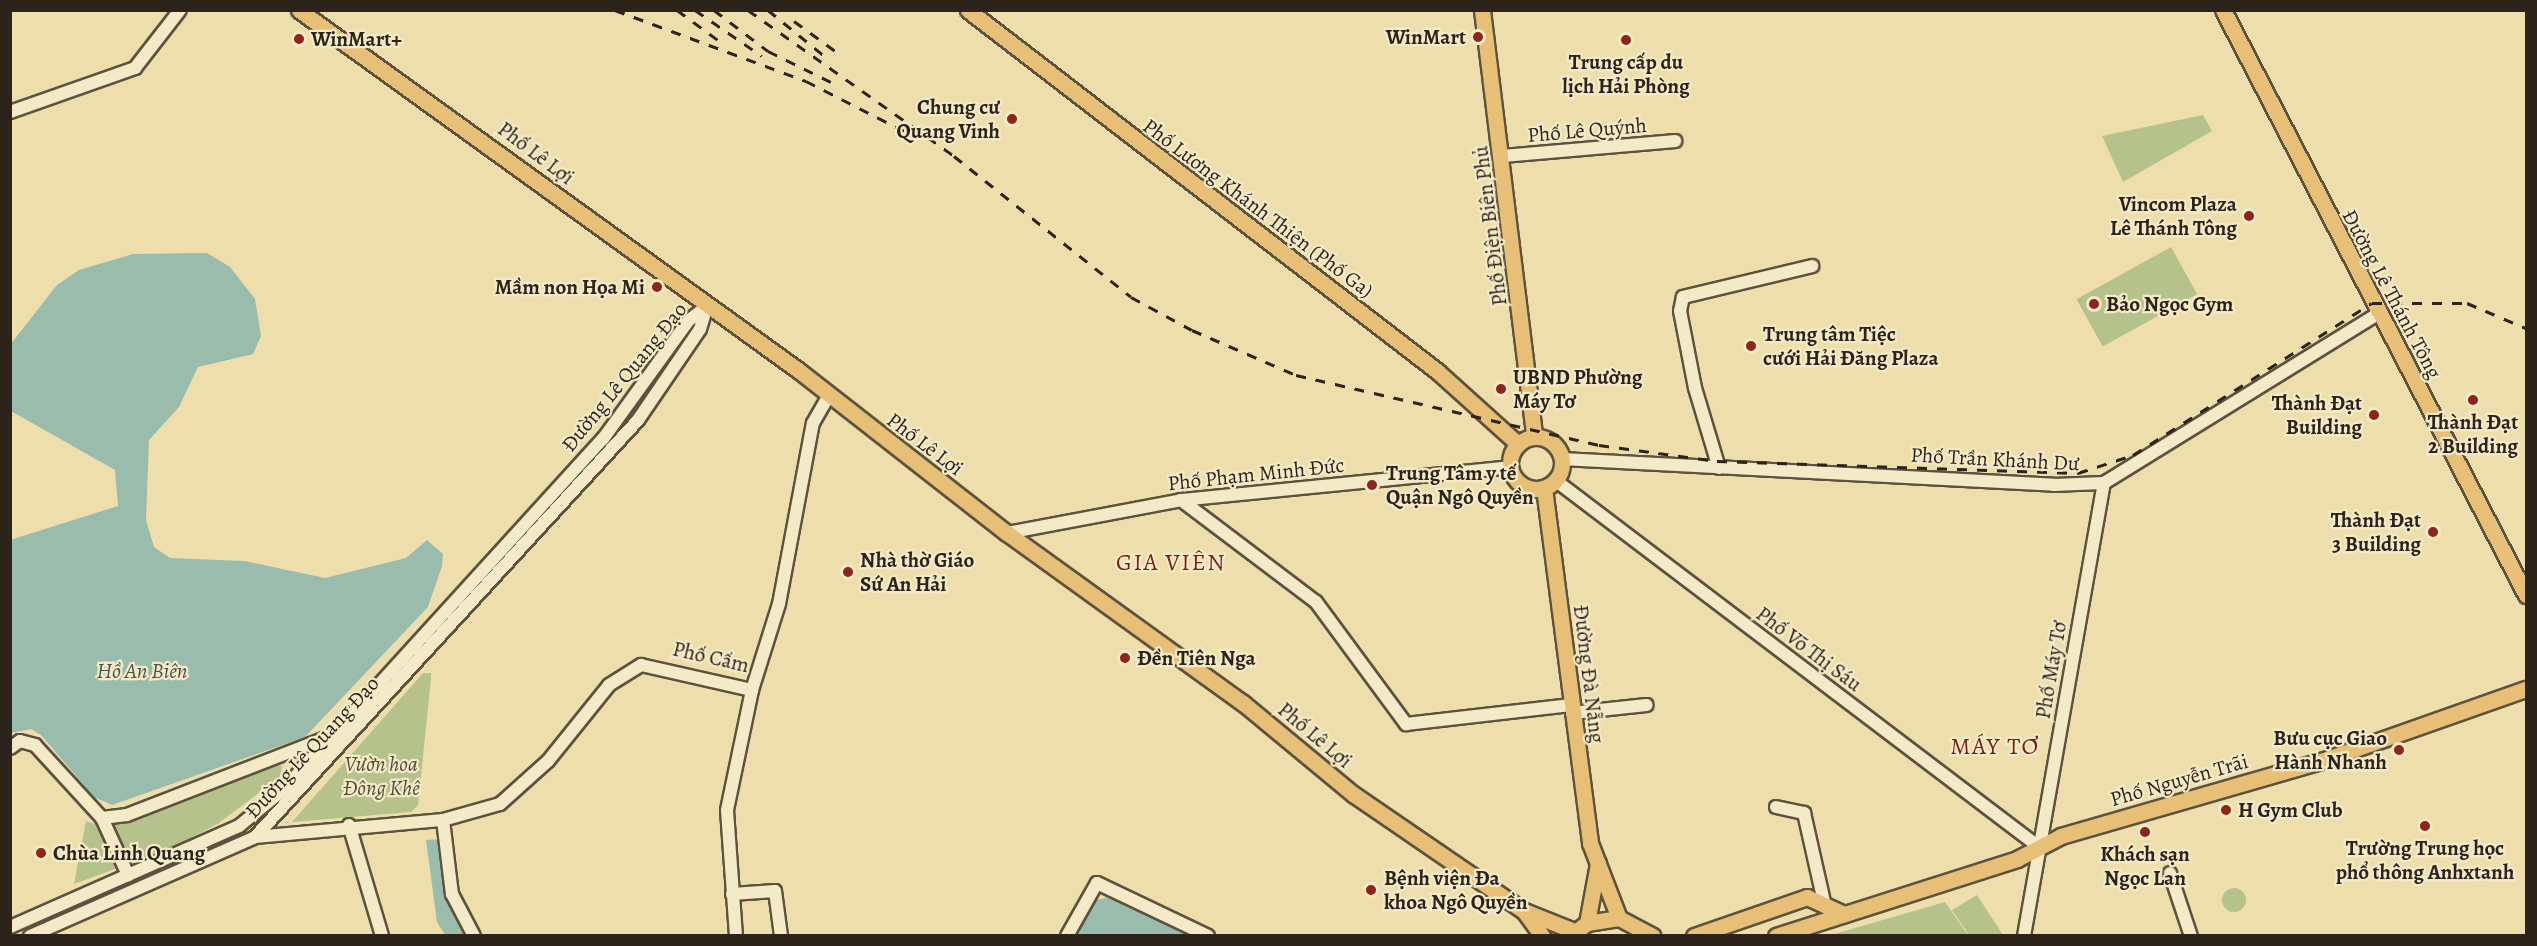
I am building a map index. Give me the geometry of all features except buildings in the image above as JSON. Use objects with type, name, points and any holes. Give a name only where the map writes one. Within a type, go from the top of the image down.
[{"type":"main road","name":"Phố Lê Lợi","points":[[299,10],[706,306],[1007,532],[1243,703],[1353,794],[1524,911],[1577,930]]},
{"type":"main road","name":"Phố Lương Khánh Thiện (Phố Ga)","points":[[968,10],[1437,371],[1518,444]]},
{"type":"main road","name":"Phố Điện Biên Phủ","points":[[1482,10],[1503,156],[1534,436]]},
{"type":"main road","name":"Đường Lê Thánh Tông","points":[[2223,10],[2378,314],[2526,595]]},
{"type":"main road","points":[[1534,436],[1554,443],[1562,459],[1550,484],[1523,485],[1510,467],[1518,444],[1534,436]]},
{"type":"main road","name":"Đường Đà Nẵng","points":[[1550,484],[1572,709],[1590,843],[1619,918]]},
{"type":"main road","name":"Phố Nguyễn Trãi","points":[[1776,936],[2038,847],[2061,836],[2321,761],[2526,689]]},
{"type":"main road","name":"Đường Đà Nẵng","points":[[1577,930],[1598,864]]},
{"type":"main road","points":[[1694,936],[1807,897],[1824,902],[1844,914]]},
{"type":"main road","name":"Phố Lê Lợi","points":[[1524,911],[1542,936]]},
{"type":"main road","points":[[1577,930],[1619,918],[1650,933],[1665,936]]},
{"type":"street","points":[[10,112],[135,68],[180,10]]},
{"type":"street","name":"Phố Lê Quýnh","points":[[1503,156],[1675,141]]},
{"type":"street","points":[[1719,468],[1695,388],[1680,311],[1683,297],[1812,266]]},
{"type":"street","name":"Đường Lê Quang Đạo","points":[[255,837],[638,420],[700,328],[706,306]]},
{"type":"street","name":"Đường Lê Quang Đạo","points":[[10,927],[239,826],[284,789],[611,431],[688,321],[706,306]]},
{"type":"street","name":"Phố Trần Khánh Dư","points":[[1562,459],[1719,468],[1838,470],[2054,485],[2104,483],[2378,314]]},
{"type":"street","name":"Phố Cấm","points":[[255,837],[349,825],[443,820],[500,804],[524,787],[601,693],[642,665],[752,690],[779,604],[813,423],[828,396]]},
{"type":"street","name":"Phố Phạm Minh Đức","points":[[1007,532],[1181,500],[1510,467]]},
{"type":"street","name":"Phố Máy Tơ","points":[[2024,936],[2104,483]]},
{"type":"street","name":"Phố Võ Thị Sáu","points":[[1550,484],[2038,847]]},
{"type":"street","points":[[1181,500],[1316,602],[1406,724],[1572,709],[1647,705]]},
{"type":"street","points":[[736,936],[727,810],[752,690]]},
{"type":"street","points":[[102,818],[127,815],[354,728]]},
{"type":"street","points":[[10,748],[20,741],[35,745],[102,818],[129,875]]},
{"type":"street","points":[[1776,807],[1804,813],[1824,902]]},
{"type":"street","points":[[443,820],[452,894],[466,936]]},
{"type":"street","points":[[349,825],[382,936]]},
{"type":"street","points":[[239,826],[255,837]]},
{"type":"street","points":[[30,936],[46,932],[255,837]]},
{"type":"street","points":[[2170,873],[2191,936]]},
{"type":"street","points":[[1067,936],[1097,883],[1208,936]]},
{"type":"street","points":[[732,894],[775,891],[781,936]]},
{"type":"street","points":[[452,894],[474,936]]},
{"type":"street","points":[[42,912],[46,932]]},
{"type":"green space","points":[[2203,115],[2212,131],[2123,182],[2102,136]]},
{"type":"green space","points":[[2171,247],[2197,294],[2103,347],[2077,299]]},
{"type":"green space","name":"Vườn hoa Đông Khê","points":[[423,673],[431,673],[431,679],[418,805],[411,812],[292,822]]},
{"type":"green space","name":"Vườn hoa Đông Khê","points":[[274,764],[282,766],[280,777],[219,823],[172,848],[74,884],[86,821],[102,826],[137,820]]},
{"type":"green space","points":[[2234,888],[2243,891],[2246,900],[2243,909],[2234,912],[2225,909],[2222,900],[2225,891]]},
{"type":"green space","points":[[1977,895],[2003,935],[1969,935],[1952,910]]},
{"type":"green space","points":[[1945,902],[1968,935],[1831,935]]},
{"type":"water","name":"Hồ An Biên","points":[[207,253],[230,267],[255,299],[261,336],[253,354],[198,367],[179,407],[149,440],[146,520],[154,547],[170,558],[244,561],[325,578],[406,558],[427,540],[443,554],[442,566],[428,607],[305,737],[112,805],[94,797],[41,735],[31,729],[11,733],[10,540],[118,506],[115,470],[11,411],[10,345],[57,285],[79,270],[133,254]]},
{"type":"water","points":[[440,839],[450,900],[466,935],[445,935],[437,922],[426,840]]},
{"type":"water","points":[[1109,897],[1200,936],[1075,936],[1092,901]]},
{"type":"railway","points":[[615,10],[806,81],[916,137]]},
{"type":"railway","points":[[677,10],[718,40]]},
{"type":"railway","points":[[695,10],[762,56]]},
{"type":"railway","points":[[714,10],[768,51],[839,86]]},
{"type":"railway","points":[[748,10],[954,156],[1131,297],[1192,330],[1296,375],[1599,445],[1717,461],[2078,473],[2133,455],[2372,303],[2467,303],[2526,328]]},
{"type":"railway","points":[[768,10],[828,59]]},
{"type":"railway","points":[[794,21],[838,53]]},
{"type":"place","name":"WinMart","points":[[1478,37]]},
{"type":"place","name":"WinMart+","points":[[299,39]]},
{"type":"place","name":"Trung cấp du lịch Hải Phòng","points":[[1626,40]]},
{"type":"place","name":"Chung cư Quang Vinh","points":[[1012,119]]},
{"type":"place","name":"Vincom Plaza Lê Thánh Tông","points":[[2249,216]]},
{"type":"place","name":"Mầm non Họa Mi","points":[[657,287]]},
{"type":"place","name":"Bảo Ngọc Gym","points":[[2094,304]]},
{"type":"place","name":"Trung tâm Tiệc cưới Hải Đăng Plaza","points":[[1751,346]]},
{"type":"place","name":"UBND Phường Máy Tơ","points":[[1501,389]]},
{"type":"place","name":"Thành Đạt 2 Building","points":[[2473,400]]},
{"type":"place","name":"Thành Đạt Building","points":[[2374,415]]},
{"type":"place","name":"Trung Tâm y tế Quận Ngô Quyền","points":[[1372,485]]},
{"type":"place","name":"Thành Đạt 3 Building","points":[[2433,532]]},
{"type":"place","name":"Nhà thờ Giáo Sứ An Hải","points":[[848,572]]},
{"type":"place","name":"Đền Tiên Nga","points":[[1125,658]]},
{"type":"place","name":"Bưu cục Giao Hành Nhanh","points":[[2399,750]]},
{"type":"place","name":"H Gym Club","points":[[2226,810]]},
{"type":"place","name":"Trường Trung học phổ thông Anhxtanh","points":[[2425,826]]},
{"type":"place","name":"Khách sạn Ngọc Lan","points":[[2145,832]]},
{"type":"place","name":"Chùa Linh Quang","points":[[41,853]]},
{"type":"place","name":"Bệnh viện Đa khoa Ngô Quyền","points":[[1371,890]]},
{"type":"district","name":"GIA VIÊN","points":[[1171,563]]},
{"type":"district","name":"MÁY TƠ","points":[[1995,747]]}]
